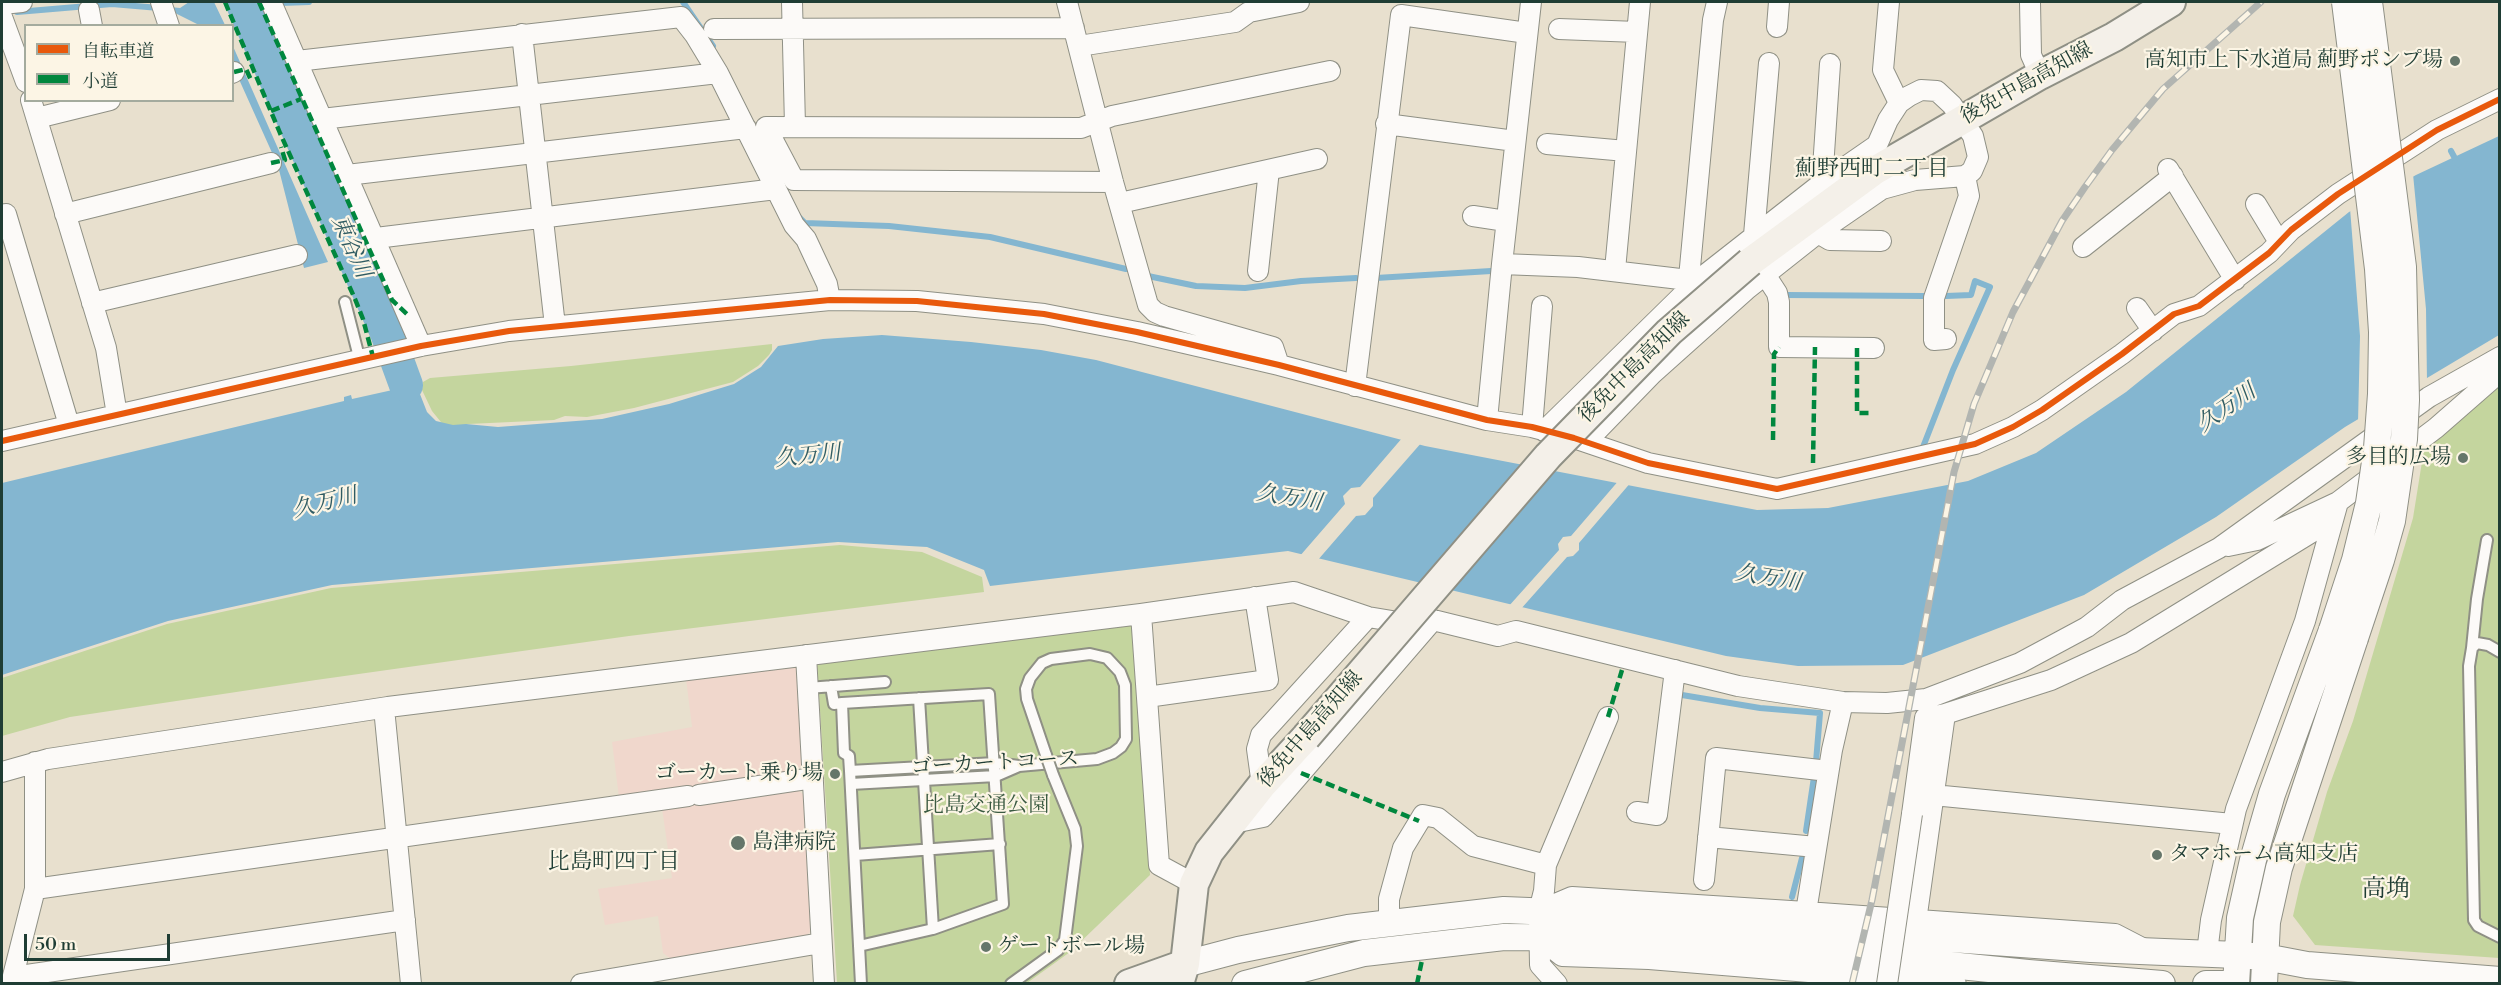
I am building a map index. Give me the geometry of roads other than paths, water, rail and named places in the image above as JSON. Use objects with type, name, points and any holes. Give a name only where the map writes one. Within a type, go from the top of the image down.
[{"type":"main road","name":"後免中島高知線","points":[[1182,974],[1194,884],[1209,852],[1262,785],[1548,456],[1669,332],[1757,258],[1874,171],[2040,75],[2114,37],[2171,2]]},
{"type":"main road","points":[[1129,984],[1182,974]]},
{"type":"street","points":[[2,4],[22,2]]},
{"type":"street","points":[[271,2],[376,238],[415,347]]},
{"type":"street","points":[[792,2],[795,126]]},
{"type":"street","points":[[1067,2],[1097,122],[1148,306],[1155,312],[1273,347],[1279,365]]},
{"type":"street","points":[[714,29],[792,27],[1076,37],[1235,22],[1248,12],[1267,5],[1299,2]]},
{"type":"street","points":[[1487,420],[1506,221],[1531,2]]},
{"type":"street","points":[[1615,270],[1640,2]]},
{"type":"street","points":[[1693,280],[1712,32],[1717,2]]},
{"type":"street","points":[[1777,27],[1779,2]]},
{"type":"street","points":[[1889,2],[1883,70],[1899,103]]},
{"type":"street","points":[[2030,2],[2031,55],[2040,75]]},
{"type":"street","points":[[2264,984],[2267,922],[2279,868],[2344,634],[2355,560],[2369,503],[2377,448],[2382,332],[2378,269],[2346,2]]},
{"type":"street","points":[[2236,984],[2240,918],[2253,860],[2272,794],[2344,634],[2381,560],[2391,521],[2404,439],[2406,400],[2403,267],[2369,2]]},
{"type":"street","points":[[1355,386],[1400,8],[1527,33]]},
{"type":"street","points":[[2,17],[24,76]]},
{"type":"street","points":[[297,61],[681,17],[695,34],[718,73],[794,225],[806,239],[827,284],[830,300]]},
{"type":"street","points":[[1559,29],[1637,32]]},
{"type":"street","points":[[522,34],[555,326]]},
{"type":"street","points":[[1575,443],[1746,290],[1757,258],[1769,63]]},
{"type":"street","points":[[1822,183],[1830,64]]},
{"type":"street","points":[[1113,182],[794,180],[766,127],[1081,128],[1112,116],[1330,71]]},
{"type":"street","points":[[322,119],[718,73]]},
{"type":"street","points":[[1538,429],[1693,280],[1757,258],[1818,233],[1882,189],[1909,181],[1965,176],[1972,171],[1978,158],[1973,136],[1947,100],[1937,91],[1920,90],[1899,103],[1888,120],[1877,145],[1822,183],[1757,258]]},
{"type":"street","points":[[2,441],[415,347],[509,331],[830,300],[928,302],[1044,314],[1137,332],[1279,365],[1487,420],[1538,429],[1575,443],[1648,463],[1777,489],[1991,439],[2042,410],[2174,314],[2199,306],[2269,254],[2290,230],[2338,194],[2437,130],[2499,99]]},
{"type":"street","points":[[93,102],[34,109],[106,348],[117,415]]},
{"type":"street","points":[[1386,124],[1515,141]]},
{"type":"street","points":[[347,175],[746,128]]},
{"type":"street","points":[[1547,144],[1626,151]]},
{"type":"street","points":[[1120,203],[1317,159]]},
{"type":"street","points":[[65,214],[271,163]]},
{"type":"street","points":[[1257,271],[1269,170]]},
{"type":"street","points":[[2084,247],[2171,173],[2235,280]]},
{"type":"street","points":[[1946,339],[1934,340],[1934,298],[1969,196],[1965,176]]},
{"type":"street","points":[[376,238],[776,189]]},
{"type":"street","points":[[2256,204],[2279,242]]},
{"type":"street","points":[[3,209],[69,425]]},
{"type":"street","points":[[1473,216],[1506,221]]},
{"type":"street","points":[[1818,233],[1830,240],[1881,241]]},
{"type":"street","points":[[92,303],[297,255]]},
{"type":"street","points":[[1757,258],[1777,293],[1779,347],[1874,348]]},
{"type":"street","points":[[1502,264],[1615,270],[1693,280]]},
{"type":"street","points":[[1538,429],[1542,306]]},
{"type":"street","points":[[2137,308],[2153,331]]},
{"type":"street","points":[[2,772],[35,762],[384,708],[1141,614],[1294,592],[1368,617],[1398,622],[1433,620],[1498,636],[1516,631],[1738,686],[1843,702],[1887,703],[1926,699],[2020,663],[2087,627],[2122,600],[2219,548],[2429,397],[2499,357]]},
{"type":"street","points":[[2219,548],[2257,540],[2338,502],[2436,428],[2499,372]]},
{"type":"street","points":[[1887,984],[1925,718],[1945,714],[2050,680],[2131,643],[2312,532],[2338,502]]},
{"type":"street","points":[[2207,953],[2211,920],[2232,824],[2305,621],[2338,502]]},
{"type":"street","points":[[1147,697],[1268,680],[1255,597]]},
{"type":"street","points":[[1141,614],[1159,865],[1194,884]]},
{"type":"street","points":[[1262,785],[1257,749],[1261,735],[1368,617]]},
{"type":"street","points":[[1233,823],[1263,817],[1433,620]]},
{"type":"street","points":[[806,655],[824,984]]},
{"type":"street","points":[[1637,813],[1657,815],[1656,747],[1675,670]]},
{"type":"street","points":[[1806,912],[1828,771],[1843,702]]},
{"type":"street","points":[[384,708],[411,984]]},
{"type":"street","points":[[1916,921],[1945,714]]},
{"type":"street","points":[[1557,984],[1540,965],[1539,911],[1544,891],[1546,865],[1608,717]]},
{"type":"street","points":[[1704,880],[1716,758],[1828,771]]},
{"type":"street","points":[[35,762],[35,889],[12,980],[405,920]]},
{"type":"street","points":[[35,889],[813,778]]},
{"type":"street","points":[[1932,795],[2232,824]]},
{"type":"street","points":[[1389,922],[1389,899],[1403,848],[1424,814],[1438,818],[1473,846],[1546,865]]},
{"type":"street","points":[[1708,837],[1816,847]]},
{"type":"street","points":[[1539,911],[1572,897],[1806,912],[2115,934],[2149,952]]},
{"type":"street","points":[[1182,974],[1260,945],[1389,922],[1504,910],[2149,952],[2237,954],[2307,965],[2499,980]]},
{"type":"street","points":[[1538,937],[1562,956],[1649,959],[1787,976],[1956,984]]},
{"type":"street","points":[[1245,984],[1364,953],[1493,938],[1538,937],[1773,947],[2162,984]]},
{"type":"street","points":[[581,984],[821,943]]},
{"type":"street","points":[[2206,984],[2225,984]]},
{"type":"lane","points":[[345,302],[360,361]]},
{"type":"lane","points":[[2487,540],[2469,666],[2474,920],[2478,926],[2499,937]]},
{"type":"lane","points":[[2472,648],[2477,643],[2488,645],[2499,652]]},
{"type":"lane","name":"ゴーカートコース","points":[[850,771],[924,773],[995,763],[1019,766],[1097,759],[1113,753],[1126,739],[1125,685],[1120,672],[1107,658],[1090,654],[1051,659],[1042,663],[1030,678],[1026,689],[1027,699],[1046,755],[1053,775],[1075,829],[1077,846],[1065,940],[1058,950],[1011,984]]},
{"type":"lane","points":[[808,688],[885,682]]},
{"type":"lane","points":[[831,686],[834,704],[989,694],[1003,904],[933,928],[859,946]]},
{"type":"lane","points":[[919,698],[933,928]]},
{"type":"lane","points":[[842,703],[844,753],[849,756],[851,784],[861,984]]},
{"type":"lane","points":[[851,784],[924,773],[996,776],[1019,766]]},
{"type":"lane","points":[[855,855],[1000,844]]},
{"type":"water","points":[[189,2],[214,2],[225,24],[197,24],[171,11],[170,7],[180,8]]},
{"type":"water","points":[[234,49],[328,262],[304,268],[278,166],[234,68]]},
{"type":"water","name":"久万川","points":[[2499,136],[2499,335],[2345,427],[2216,517],[2084,595],[1903,665],[1798,666],[1726,656],[1288,551],[990,586],[984,570],[927,547],[838,542],[332,585],[168,621],[2,675],[2,483],[344,401],[344,397],[351,395],[352,399],[397,389],[398,378],[385,341],[398,338],[427,412],[436,421],[453,425],[498,427],[602,419],[669,404],[734,384],[761,367],[778,346],[823,339],[882,335],[1041,350],[1096,360],[1425,446],[1757,510],[1828,508],[1968,481],[2036,453],[2126,392],[2349,212],[2416,175]]},
{"type":"waterway","name":"東谷川","points":[[242,2],[387,333],[406,385]]},
{"type":"waterway","points":[[280,3],[309,2]]},
{"type":"waterway","points":[[683,2],[713,46]]},
{"type":"waterway","points":[[17,12],[112,4],[159,8]]},
{"type":"waterway","points":[[2451,151],[2458,164]]},
{"type":"waterway","points":[[800,218],[805,223],[889,226],[990,237],[1126,269]]},
{"type":"waterway","points":[[1376,278],[1491,271]]},
{"type":"waterway","points":[[1148,276],[1196,286],[1245,288],[1301,281],[1356,278]]},
{"type":"waterway","points":[[1923,447],[1953,370],[1990,287],[1975,281],[1971,295],[1946,296]]},
{"type":"waterway","points":[[1786,295],[1924,296]]},
{"type":"waterway","points":[[1682,695],[1760,708],[1820,713],[1816,762]]},
{"type":"waterway","points":[[1806,831],[1814,777]]},
{"type":"waterway","points":[[1792,897],[1802,858]]},
{"type":"railway","points":[[1852,984],[1872,900],[1954,472],[1974,404],[2013,312],[2062,221],[2085,187],[2112,150],[2163,89],[2261,2]]},
{"type":"place","name":"高知市上下水道局 薊野ポンプ場","points":[[2455,61]]},
{"type":"place","name":"多目的広場","points":[[2463,458]]},
{"type":"place","name":"ゴーカート乗り場","points":[[835,774]]},
{"type":"place","name":"島津病院","points":[[738,843]]},
{"type":"place","name":"タマホーム高知支店","points":[[2157,855]]},
{"type":"place","name":"ゲートボール場","points":[[986,947]]},
{"type":"district","name":"薊野西町二丁目","points":[[1872,170]]},
{"type":"district","name":"比島町四丁目","points":[[614,863]]},
{"type":"district","name":"高埆","points":[[2386,890]]},
{"type":"park label","name":"比島交通公園","points":[[986,806]]}]
